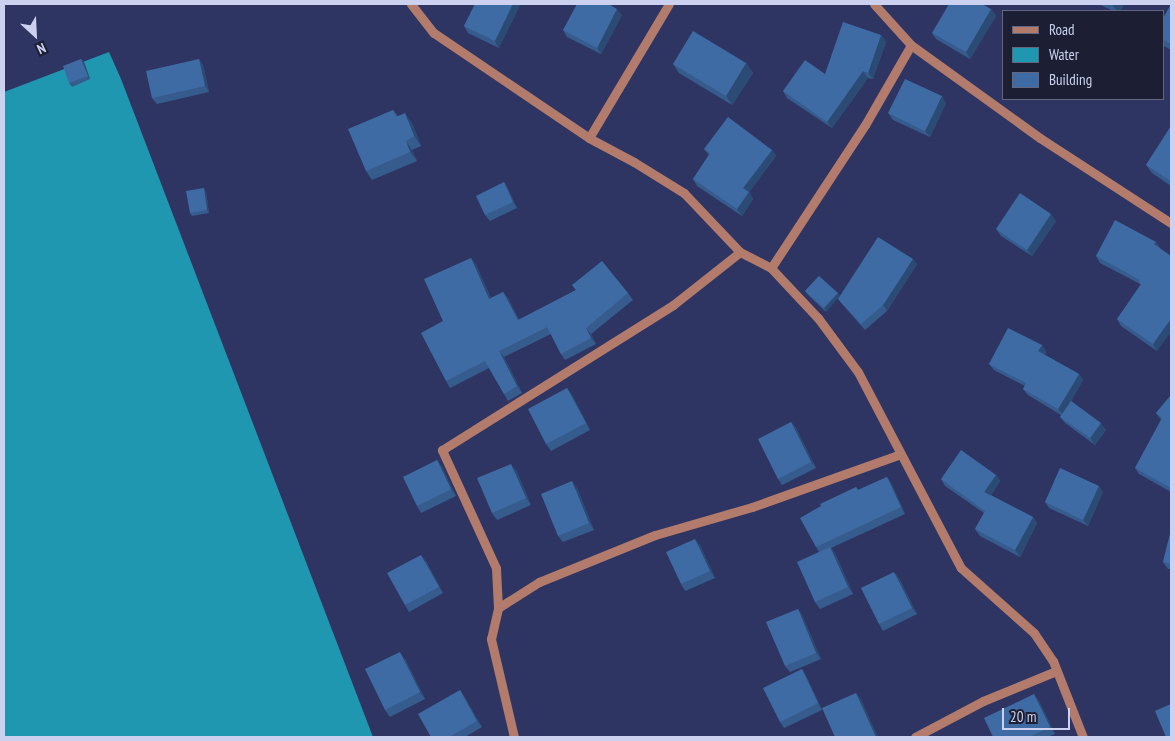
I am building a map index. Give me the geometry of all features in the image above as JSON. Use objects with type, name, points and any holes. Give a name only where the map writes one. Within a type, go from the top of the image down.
[{"type":"street","points":[[411,4],[434,33],[589,138],[634,162],[684,193],[740,252],[771,268],[818,318],[858,372],[961,568],[1034,633],[1053,661],[1084,737]]},
{"type":"street","points":[[589,138],[669,4]]},
{"type":"street","points":[[874,4],[911,45],[1040,138],[1171,222]]},
{"type":"street","points":[[771,268],[865,125],[911,45]]},
{"type":"street","points":[[514,737],[491,639],[498,608],[496,568],[442,450],[673,305],[740,252]]},
{"type":"street","points":[[498,608],[540,582],[655,535],[752,507],[900,454]]},
{"type":"street","points":[[915,737],[984,701],[1056,671]]},
{"type":"water","points":[[109,52],[373,737],[4,737],[4,92]]},
{"type":"building","points":[[475,4],[513,4],[495,41],[464,26]]},
{"type":"building","points":[[577,4],[608,4],[617,9],[597,48],[563,30]]},
{"type":"building","points":[[949,4],[982,4],[991,9],[966,52],[932,33]]},
{"type":"building","points":[[1171,4],[1171,44],[1165,41],[1165,15]]},
{"type":"building","points":[[843,22],[881,35],[868,73],[863,71],[827,122],[783,91],[805,60],[825,74]]},
{"type":"building","points":[[693,31],[746,63],[726,96],[673,64]]},
{"type":"building","points":[[81,59],[88,76],[69,83],[63,66]]},
{"type":"building","points":[[199,59],[205,86],[152,98],[146,71]]},
{"type":"building","points":[[905,79],[942,96],[925,131],[888,113]]},
{"type":"building","points":[[393,110],[396,117],[405,113],[414,136],[406,141],[410,152],[366,171],[348,129]]},
{"type":"building","points":[[728,117],[772,150],[743,188],[749,192],[737,209],[693,179],[710,153],[704,149]]},
{"type":"building","points":[[1171,126],[1171,181],[1146,165]]},
{"type":"building","points":[[504,182],[513,202],[485,215],[476,196]]},
{"type":"building","points":[[204,188],[207,210],[190,213],[186,191]]},
{"type":"building","points":[[1020,193],[1051,214],[1027,250],[996,229]]},
{"type":"building","points":[[1115,220],[1156,242],[1154,244],[1171,256],[1171,319],[1153,344],[1117,319],[1141,284],[1140,280],[1096,256]]},
{"type":"building","points":[[878,237],[913,259],[883,305],[861,324],[838,299]]},
{"type":"building","points":[[471,258],[489,299],[503,292],[518,320],[576,290],[572,285],[602,261],[628,293],[586,328],[591,338],[561,354],[547,327],[499,351],[517,386],[504,394],[485,361],[446,381],[421,333],[443,321],[424,279]]},
{"type":"building","points":[[819,276],[838,293],[824,308],[805,291]]},
{"type":"building","points":[[1008,328],[1042,345],[1038,351],[1079,374],[1058,409],[1023,389],[1026,383],[989,364]]},
{"type":"building","points":[[567,388],[586,423],[546,444],[528,409]]},
{"type":"building","points":[[1171,395],[1171,488],[1135,468],[1162,418],[1156,413]]},
{"type":"building","points":[[1071,401],[1101,423],[1090,438],[1060,417]]},
{"type":"building","points":[[791,422],[811,462],[778,479],[758,439]]},
{"type":"building","points":[[961,450],[996,475],[984,492],[1033,517],[1015,550],[975,529],[985,511],[941,479]]},
{"type":"building","points":[[437,460],[451,489],[417,506],[403,477]]},
{"type":"building","points":[[511,464],[526,498],[492,513],[477,478]]},
{"type":"building","points":[[1060,468],[1099,486],[1083,520],[1045,502]]},
{"type":"building","points":[[887,477],[901,507],[816,547],[800,518],[821,506],[820,504],[856,487],[858,490]]},
{"type":"building","points":[[572,481],[589,523],[558,536],[541,494]]},
{"type":"building","points":[[1171,530],[1171,564],[1163,562]]},
{"type":"building","points":[[695,539],[710,571],[681,584],[666,552]]},
{"type":"building","points":[[830,547],[848,587],[815,602],[797,562]]},
{"type":"building","points":[[421,555],[439,587],[405,605],[387,573]]},
{"type":"building","points":[[894,572],[912,608],[879,624],[861,588]]},
{"type":"building","points":[[798,609],[816,653],[785,666],[766,622]]},
{"type":"building","points":[[400,652],[420,692],[385,710],[365,669]]},
{"type":"building","points":[[802,669],[818,703],[780,722],[763,688]]},
{"type":"building","points":[[460,690],[477,721],[449,737],[431,737],[418,714]]},
{"type":"building","points":[[856,693],[876,737],[835,737],[822,708]]},
{"type":"building","points":[[1034,694],[1050,727],[1029,737],[993,737],[984,718]]},
{"type":"building","points":[[1171,704],[1171,737],[1166,737],[1155,711]]}]
